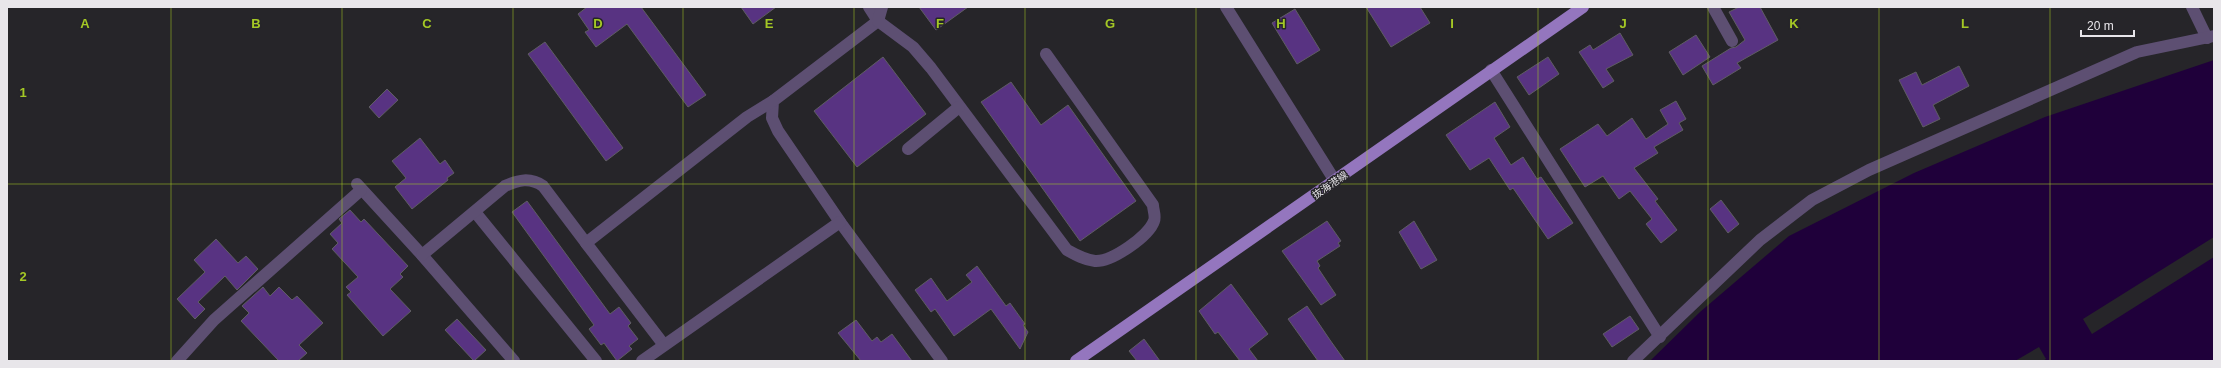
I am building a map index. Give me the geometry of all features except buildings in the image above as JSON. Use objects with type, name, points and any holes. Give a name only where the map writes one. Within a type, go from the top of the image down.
[{"type":"main road","name":"抜海港線","points":[[1076,361],[1583,7]]},
{"type":"street","points":[[869,7],[878,21],[913,47],[980,131],[1067,250],[1083,259],[1096,261],[1110,259],[1148,232],[1155,219],[1153,205],[1046,54]]},
{"type":"street","points":[[586,243],[747,117],[773,101],[868,31],[878,21],[882,7]]},
{"type":"street","points":[[1226,7],[1335,181]]},
{"type":"street","points":[[1713,7],[1732,41]]},
{"type":"street","points":[[1633,361],[1660,337],[1760,240],[1812,200],[1869,170],[2137,52],[2211,37],[2192,7]]},
{"type":"street","points":[[1491,70],[1660,337]]},
{"type":"street","points":[[773,101],[772,118],[778,131],[840,222],[942,361]]},
{"type":"street","points":[[908,149],[960,107]]},
{"type":"street","points":[[422,255],[505,186],[518,180],[535,180],[543,186],[664,345]]},
{"type":"street","points":[[177,361],[214,320],[359,187],[422,255],[514,361]]},
{"type":"street","points":[[475,212],[596,361]]},
{"type":"street","points":[[642,361],[840,222]]},
{"type":"shaded area","points":[[2214,60],[2214,361],[1650,361],[1700,312],[1789,236],[1914,173],[2045,117]]},
{"type":"pier","points":[[2214,237],[2214,257],[2092,334],[2083,319]]},
{"type":"pier","points":[[2039,347],[2046,359],[2043,361],[2015,361]]}]
